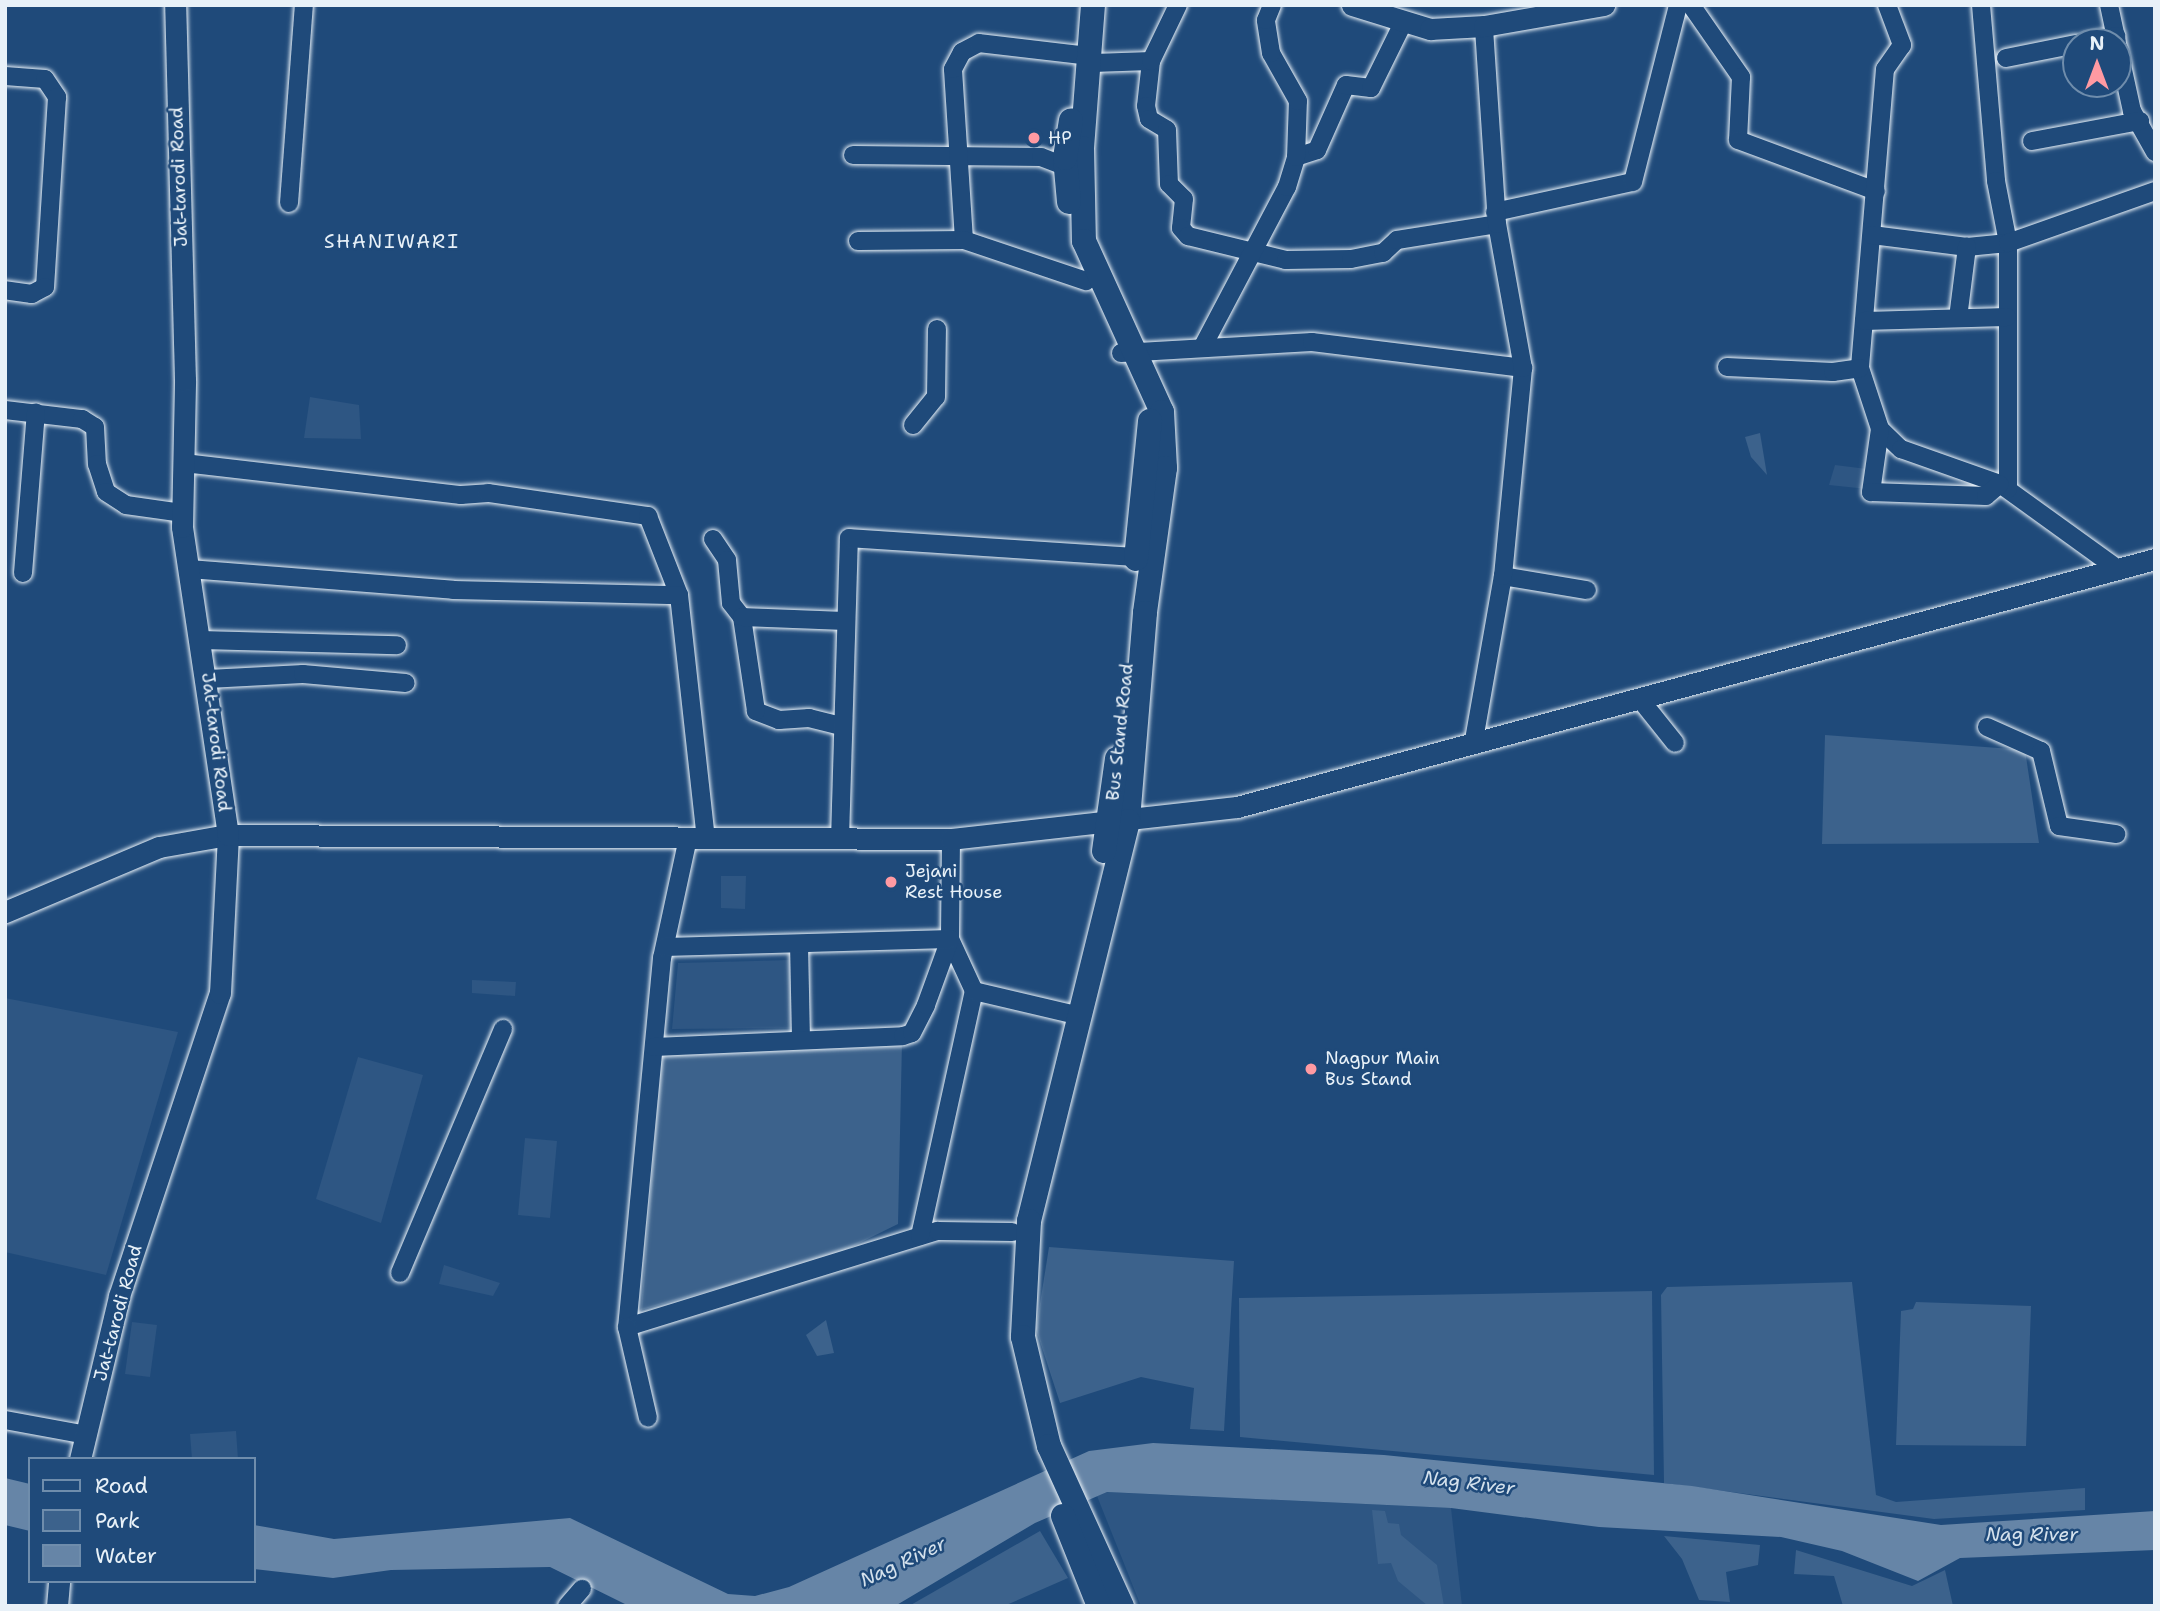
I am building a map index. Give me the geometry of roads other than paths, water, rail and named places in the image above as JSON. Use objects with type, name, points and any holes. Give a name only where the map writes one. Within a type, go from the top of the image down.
[{"type":"main road","name":"Bus Stand Road","points":[[1052,1472],[1014,1367],[1012,1232],[1074,1014],[1120,822],[1136,557],[1150,419],[1129,353],[1075,258],[1065,166],[1087,59],[1082,5]]},
{"type":"main road","points":[[1093,5],[1082,148],[1084,241],[1129,353],[1162,412],[1165,468],[1120,822]]},
{"type":"main road","points":[[1074,1014],[1029,1221],[1023,1338],[1035,1404],[1052,1472],[1068,1509],[1099,1606]]},
{"type":"main road","points":[[1068,1509],[1122,1606]]},
{"type":"street","name":"Jat-tarodi Road","points":[[81,1457],[119,1296],[220,993],[228,835],[183,513],[175,5]]},
{"type":"street","points":[[289,203],[304,5]]},
{"type":"street","points":[[1178,5],[1151,61],[1146,107],[1149,119],[1167,131],[1170,184],[1184,199],[1181,228],[1212,246],[1250,251],[1286,260],[1352,259],[1383,253],[1410,237],[1496,218],[1633,181],[1678,5]]},
{"type":"street","points":[[1202,348],[1250,251],[1287,187],[1296,157],[1298,101],[1271,53],[1266,20],[1272,5]]},
{"type":"street","points":[[1352,5],[1430,29],[1485,26],[1604,5]]},
{"type":"street","points":[[1691,5],[1741,77],[1738,139],[1876,191]]},
{"type":"street","points":[[1887,5],[1902,45],[1885,69],[1860,368],[1880,429],[1871,492],[1986,496],[2004,486]]},
{"type":"street","points":[[1981,5],[1996,181],[2008,243],[2004,486]]},
{"type":"street","points":[[2109,5],[2114,28]]},
{"type":"street","points":[[1296,157],[1317,150],[1346,85],[1371,88],[1404,22]]},
{"type":"street","points":[[1474,740],[1503,576],[1523,368],[1496,218],[1485,26]]},
{"type":"street","points":[[964,240],[953,68],[962,52],[979,43],[1087,59],[1151,61]]},
{"type":"street","points":[[2006,58],[2062,47]]},
{"type":"street","points":[[5,76],[45,79],[57,97],[44,287],[32,294],[5,290]]},
{"type":"street","points":[[2129,98],[2132,111],[2155,152]]},
{"type":"street","points":[[2032,141],[2140,121]]},
{"type":"street","points":[[853,155],[1041,157],[1065,166]]},
{"type":"street","points":[[1872,235],[1967,247],[2008,243],[2155,191]]},
{"type":"street","points":[[858,241],[964,240],[1086,281]]},
{"type":"street","points":[[1958,318],[1967,247]]},
{"type":"street","points":[[1864,321],[2007,317]]},
{"type":"street","points":[[913,425],[936,397],[937,329]]},
{"type":"street","points":[[1129,353],[1312,342],[1523,368]]},
{"type":"street","points":[[1727,367],[1833,372],[1860,368]]},
{"type":"street","points":[[5,410],[82,419],[95,427],[97,464],[106,492],[127,505],[183,513]]},
{"type":"street","points":[[23,573],[36,413]]},
{"type":"street","points":[[1880,429],[1901,449],[2004,486],[2118,569]]},
{"type":"street","points":[[184,463],[461,495],[488,493],[648,516],[679,595],[697,838],[665,947],[627,1327],[648,1418]]},
{"type":"street","points":[[841,839],[841,726],[849,538],[1136,557]]},
{"type":"street","points":[[713,539],[727,560],[731,603],[742,617],[756,711],[779,720],[809,718],[841,726]]},
{"type":"street","points":[[5,912],[159,847],[228,835],[951,839],[1237,807],[1474,740],[2155,559]]},
{"type":"street","points":[[189,569],[453,590],[679,595]]},
{"type":"street","points":[[1503,576],[1587,590]]},
{"type":"street","points":[[742,617],[845,621]]},
{"type":"street","points":[[201,640],[397,645]]},
{"type":"street","points":[[208,679],[303,674],[406,682]]},
{"type":"street","points":[[1643,702],[1675,743]]},
{"type":"street","points":[[1987,727],[2041,751],[2059,826],[2116,834]]},
{"type":"street","points":[[654,1046],[912,1033],[950,939],[951,839]]},
{"type":"street","points":[[665,947],[950,939]]},
{"type":"street","points":[[919,1236],[974,991],[950,939]]},
{"type":"street","points":[[799,944],[801,1039]]},
{"type":"street","points":[[974,991],[1074,1014]]},
{"type":"street","points":[[400,1273],[503,1028]]},
{"type":"street","points":[[627,1327],[938,1231],[1012,1232]]},
{"type":"street","points":[[5,1420],[87,1435]]},
{"type":"street","points":[[57,1606],[59,1583]]},
{"type":"street","points":[[566,1606],[583,1589]]},
{"type":"water","name":"Nag River","points":[[1153,1443],[1384,1455],[1692,1486],[1941,1525],[2155,1511],[2155,1550],[1960,1558],[1918,1581],[1842,1551],[1781,1537],[1599,1527],[1451,1508],[1107,1492],[1035,1523],[895,1606],[629,1606],[550,1567],[391,1570],[333,1578],[256,1569],[256,1525],[334,1539],[570,1518],[728,1594],[755,1596],[789,1587],[1089,1451]]},
{"type":"water","points":[[5,1478],[28,1484],[28,1531],[5,1525]]},
{"type":"place","name":"HP","points":[[1034,138]]},
{"type":"place","name":"Jejani Rest House","points":[[891,882]]},
{"type":"place","name":"Nagpur Main Bus Stand","points":[[1311,1069]]},
{"type":"district","name":"SHANIWARI","points":[[392,242]]}]
